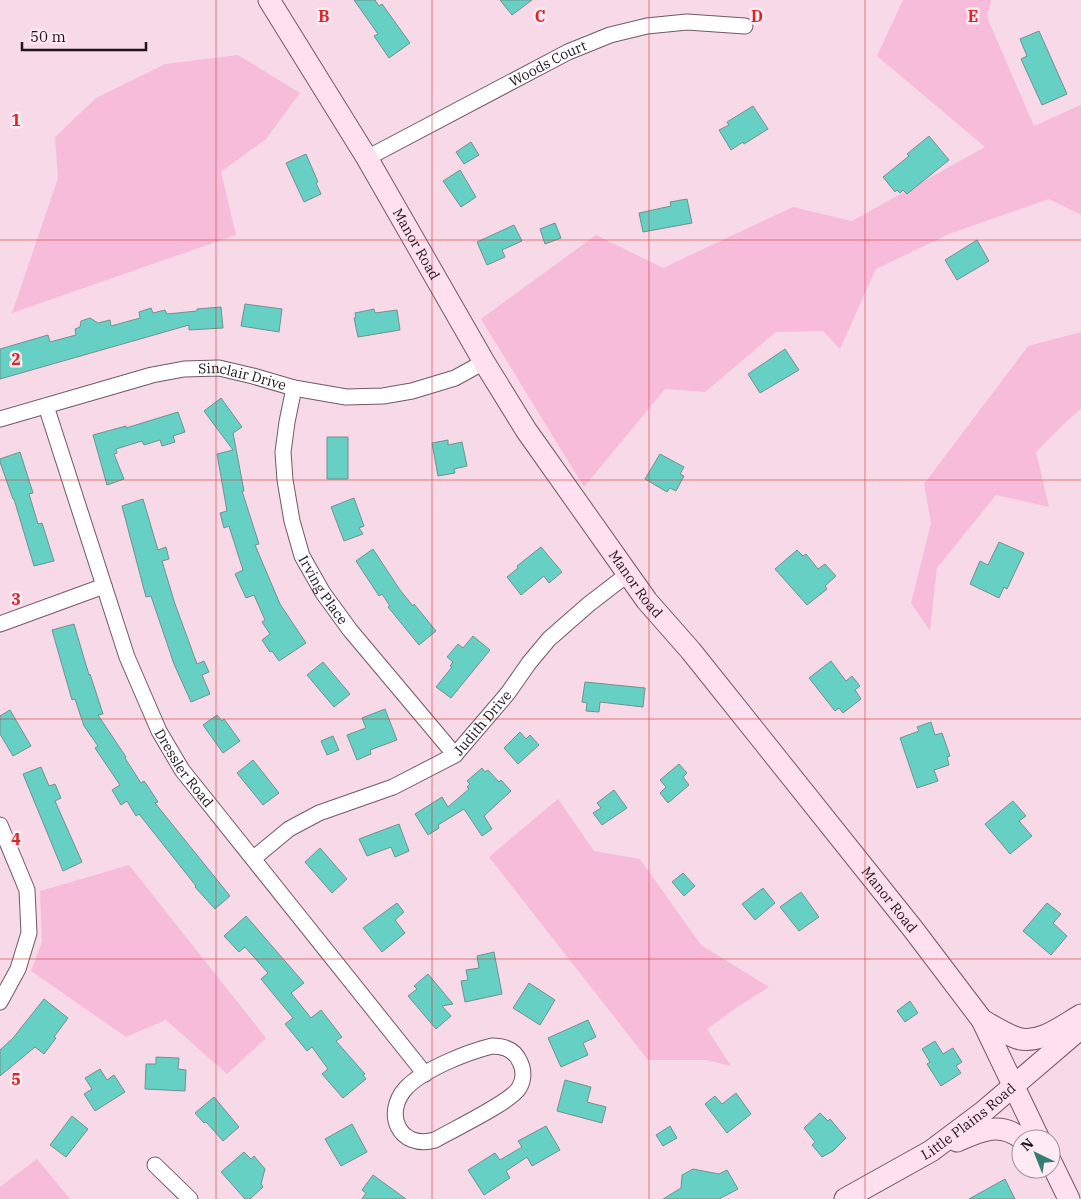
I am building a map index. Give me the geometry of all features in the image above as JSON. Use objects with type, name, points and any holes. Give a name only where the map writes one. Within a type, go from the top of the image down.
[{"type":"street","name":"Manor Road","points":[[269,0],[367,158],[484,362],[526,430],[648,602],[691,650],[913,929],[982,1020],[1034,1129]]},
{"type":"street","name":"Woods Court","points":[[367,158],[568,52],[610,35],[647,26],[687,22],[745,26]]},
{"type":"street","name":"Sinclair Drive","points":[[0,419],[152,375],[184,369],[219,368],[294,388],[346,397],[383,396],[412,391],[455,378],[484,362]]},
{"type":"street","name":"Irving Place","points":[[294,388],[283,452],[285,480],[292,521],[302,556],[323,593],[350,630],[455,755]]},
{"type":"street","name":"Dressler Road","points":[[46,406],[127,658],[159,731],[182,770],[425,1074]]},
{"type":"street","name":"Judith Drive","points":[[254,858],[289,829],[319,813],[393,787],[455,755],[508,693],[548,639],[628,574]]},
{"type":"street","points":[[0,624],[104,586]]},
{"type":"street","points":[[0,826],[27,890],[29,933],[18,970],[0,1002]]},
{"type":"street","points":[[982,1020],[1017,1038],[1030,1040],[1046,1036],[1081,1015]]},
{"type":"street","name":"Little Plains Road","points":[[845,1199],[931,1151],[982,1112],[1081,1028]]},
{"type":"street","points":[[492,1046],[502,1046],[512,1051],[519,1059],[523,1068],[519,1089],[507,1100],[434,1140],[416,1142],[399,1130],[395,1119],[396,1107],[400,1095],[408,1086],[425,1074],[470,1052],[492,1046]]},
{"type":"street","points":[[931,1151],[982,1130],[994,1128],[1011,1133]]},
{"type":"street","points":[[155,1165],[190,1199]]},
{"type":"street","points":[[1059,1179],[1069,1199]]},
{"type":"shaded area","points":[[903,0],[991,0],[987,17],[1034,126],[1081,105],[1081,215],[1049,199],[949,234],[876,269],[840,349],[823,331],[776,332],[705,392],[665,389],[584,487],[481,319],[596,235],[663,268],[793,207],[852,221],[985,147],[877,56]]},
{"type":"shaded area","points":[[238,55],[300,93],[266,139],[221,172],[236,235],[12,313],[58,178],[55,137],[96,98],[165,64]]},
{"type":"shaded area","points":[[1081,332],[1081,409],[1036,452],[1049,507],[996,495],[937,568],[930,631],[911,603],[931,523],[924,484],[1028,346]]},
{"type":"shaded area","points":[[558,799],[594,851],[640,859],[701,945],[769,987],[707,1029],[731,1066],[706,1060],[648,1060],[489,857]]},
{"type":"shaded area","points":[[129,865],[266,1038],[227,1074],[166,1020],[126,1037],[31,971],[42,941],[40,891]]},
{"type":"shaded area","points":[[37,1159],[70,1199],[0,1199],[0,1187]]},
{"type":"building","points":[[354,0],[375,0],[379,6],[382,4],[410,43],[389,58],[374,36],[378,34]]},
{"type":"building","points":[[500,0],[532,0],[512,15]]},
{"type":"building","points":[[1039,31],[1067,94],[1042,105],[1021,59],[1027,56],[1020,39]]},
{"type":"building","points":[[753,106],[768,129],[731,150],[719,130],[729,125],[727,122]]},
{"type":"building","points":[[929,136],[949,160],[907,194],[903,190],[900,193],[897,190],[895,192],[883,177],[909,156],[907,154]]},
{"type":"building","points":[[471,142],[479,155],[464,164],[456,152]]},
{"type":"building","points":[[306,154],[321,194],[304,202],[286,163]]},
{"type":"building","points":[[460,170],[476,197],[461,207],[443,181]]},
{"type":"building","points":[[687,199],[692,223],[643,232],[639,213],[671,206],[670,202]]},
{"type":"building","points":[[555,223],[561,238],[545,244],[540,229]]},
{"type":"building","points":[[514,225],[522,241],[502,250],[505,257],[487,265],[477,242]]},
{"type":"building","points":[[977,240],[989,261],[957,280],[945,260]]},
{"type":"building","points":[[245,304],[282,309],[279,332],[241,326]]},
{"type":"building","points":[[221,307],[223,328],[189,330],[189,325],[0,379],[0,349],[48,335],[50,342],[76,335],[75,329],[80,327],[81,321],[90,318],[98,323],[110,320],[111,326],[140,318],[139,312],[151,308],[153,313],[165,310],[167,314]]},
{"type":"building","points":[[374,309],[375,313],[397,310],[400,330],[358,337],[354,318],[356,317],[355,313]]},
{"type":"building","points":[[785,349],[799,370],[760,393],[748,374]]},
{"type":"building","points":[[221,398],[242,427],[233,433],[244,491],[242,491],[259,544],[255,545],[280,604],[306,643],[279,661],[262,640],[270,634],[262,622],[265,620],[254,595],[246,598],[235,574],[243,570],[229,526],[224,528],[220,513],[227,511],[217,454],[233,450],[204,411]]},
{"type":"building","points":[[178,412],[185,432],[173,436],[175,442],[162,446],[160,440],[144,445],[142,441],[116,449],[117,453],[114,454],[124,479],[107,485],[93,435],[126,426],[126,428]]},
{"type":"building","points":[[327,437],[348,437],[348,479],[327,479]]},
{"type":"building","points":[[448,440],[448,445],[462,442],[467,466],[454,469],[455,473],[438,476],[432,443]]},
{"type":"building","points":[[20,452],[33,493],[29,494],[38,524],[42,523],[54,561],[34,566],[14,499],[0,462],[0,459]]},
{"type":"building","points":[[660,454],[684,467],[680,474],[684,476],[676,491],[670,488],[667,492],[645,479]]},
{"type":"building","points":[[354,498],[364,526],[359,528],[363,534],[344,541],[331,507]]},
{"type":"building","points":[[143,499],[158,550],[166,547],[169,559],[162,561],[175,604],[197,664],[204,661],[209,672],[202,675],[210,694],[191,702],[174,664],[151,596],[146,597],[122,506]]},
{"type":"building","points":[[999,542],[1024,553],[1007,589],[1004,587],[999,598],[970,584],[980,561],[988,565]]},
{"type":"building","points":[[541,547],[562,572],[549,583],[544,576],[521,595],[507,577],[518,568],[517,566]]},
{"type":"building","points":[[373,549],[400,590],[436,631],[419,645],[388,607],[390,606],[382,594],[379,596],[356,561]]},
{"type":"building","points":[[797,550],[803,556],[806,554],[818,569],[825,564],[836,576],[825,586],[827,589],[807,605],[775,569]]},
{"type":"building","points":[[74,624],[103,714],[98,715],[141,783],[144,781],[158,802],[155,803],[230,896],[215,909],[195,887],[139,814],[136,816],[127,801],[121,805],[112,790],[120,785],[95,748],[98,746],[84,726],[75,699],[72,700],[52,630]]},
{"type":"building","points":[[473,636],[490,650],[451,698],[436,687],[452,667],[450,666],[453,662],[447,657],[458,644],[463,648]]},
{"type":"building","points":[[831,661],[846,681],[852,676],[860,686],[855,690],[861,699],[843,713],[839,708],[835,711],[809,678]]},
{"type":"building","points":[[323,662],[350,694],[334,707],[307,675]]},
{"type":"building","points":[[585,682],[645,688],[643,707],[600,702],[599,712],[586,711],[587,703],[582,702]]},
{"type":"building","points":[[385,709],[397,740],[370,750],[371,754],[357,760],[347,735],[366,728],[362,718]]},
{"type":"building","points":[[10,710],[31,746],[13,756],[0,734],[0,716]]},
{"type":"building","points":[[217,715],[222,721],[224,719],[240,741],[223,753],[203,725]]},
{"type":"building","points":[[931,722],[935,735],[942,733],[950,756],[947,757],[949,765],[934,770],[938,781],[917,788],[900,738],[919,731],[917,727]]},
{"type":"building","points":[[520,732],[526,739],[530,735],[539,745],[518,764],[504,748]]},
{"type":"building","points":[[333,736],[339,750],[327,755],[321,741]]},
{"type":"building","points":[[253,760],[279,793],[263,805],[237,773]]},
{"type":"building","points":[[679,764],[687,773],[683,777],[689,785],[668,803],[660,793],[666,787],[660,780]]},
{"type":"building","points":[[41,767],[49,786],[55,784],[61,798],[55,801],[82,862],[63,871],[23,774]]},
{"type":"building","points":[[482,768],[485,772],[488,770],[499,782],[501,780],[511,791],[484,816],[492,829],[482,836],[464,809],[438,825],[439,828],[428,835],[415,814],[442,797],[448,807],[469,789],[467,787],[470,784],[467,781]]},
{"type":"building","points":[[614,790],[627,808],[602,825],[593,813],[601,808],[597,803]]},
{"type":"building","points":[[1013,801],[1026,816],[1019,821],[1032,836],[1010,854],[985,824]]},
{"type":"building","points":[[399,824],[409,851],[395,857],[391,847],[367,856],[359,839]]},
{"type":"building","points":[[320,848],[347,879],[332,893],[305,862]]},
{"type":"building","points":[[683,873],[695,886],[684,896],[672,882]]},
{"type":"building","points":[[763,888],[775,903],[755,920],[742,904]]},
{"type":"building","points":[[801,892],[819,917],[799,931],[780,907]]},
{"type":"building","points":[[397,903],[404,912],[395,920],[405,933],[382,952],[363,928]]},
{"type":"building","points":[[1047,903],[1061,914],[1053,923],[1067,936],[1051,955],[1023,931]]},
{"type":"building","points":[[246,916],[304,983],[291,993],[311,1018],[321,1010],[342,1037],[336,1041],[365,1074],[363,1075],[366,1079],[343,1098],[322,1074],[328,1069],[312,1047],[307,1051],[285,1024],[293,1018],[261,979],[268,973],[245,947],[239,952],[224,936]]},
{"type":"building","points":[[494,952],[502,994],[465,1002],[461,981],[468,980],[466,970],[479,968],[477,956]]},
{"type":"building","points":[[428,974],[453,1004],[442,1006],[451,1016],[436,1029],[408,996],[417,989],[414,986]]},
{"type":"building","points":[[529,983],[555,1000],[540,1025],[513,1008]]},
{"type":"building","points":[[44,999],[68,1018],[44,1054],[35,1047],[0,1076],[0,1050],[13,1038]]},
{"type":"building","points":[[910,1001],[918,1013],[905,1022],[897,1011]]},
{"type":"building","points":[[588,1020],[596,1037],[583,1043],[588,1055],[561,1067],[548,1038]]},
{"type":"building","points":[[935,1041],[943,1054],[953,1048],[962,1062],[956,1066],[961,1073],[941,1086],[927,1064],[930,1062],[922,1049]]},
{"type":"building","points":[[156,1057],[179,1058],[178,1069],[186,1070],[185,1091],[145,1089],[146,1064],[156,1064]]},
{"type":"building","points":[[100,1069],[107,1080],[114,1075],[125,1092],[95,1111],[84,1094],[92,1089],[85,1078]]},
{"type":"building","points":[[565,1080],[591,1087],[587,1102],[606,1107],[602,1123],[557,1111]]},
{"type":"building","points":[[736,1093],[751,1114],[727,1133],[705,1104],[715,1096],[722,1104]]},
{"type":"building","points":[[214,1097],[239,1127],[223,1141],[195,1113]]},
{"type":"building","points":[[820,1113],[828,1121],[830,1119],[846,1138],[833,1151],[822,1157],[812,1145],[815,1142],[804,1128]]},
{"type":"building","points":[[72,1116],[88,1129],[66,1157],[50,1145]]},
{"type":"building","points":[[352,1124],[367,1152],[341,1166],[325,1139]]},
{"type":"building","points":[[546,1126],[560,1150],[532,1166],[527,1157],[506,1171],[510,1178],[484,1195],[468,1170],[495,1153],[500,1160],[522,1147],[518,1141]]},
{"type":"building","points":[[670,1126],[677,1138],[663,1146],[656,1135]]},
{"type":"building","points":[[244,1152],[251,1159],[254,1156],[265,1169],[261,1184],[263,1187],[250,1199],[245,1199],[221,1172]]},
{"type":"building","points":[[693,1169],[719,1174],[727,1170],[738,1189],[719,1199],[663,1199],[681,1188],[682,1175]]},
{"type":"building","points":[[373,1175],[406,1199],[362,1199],[366,1193],[362,1190]]},
{"type":"building","points":[[1005,1179],[1015,1199],[969,1199]]}]
